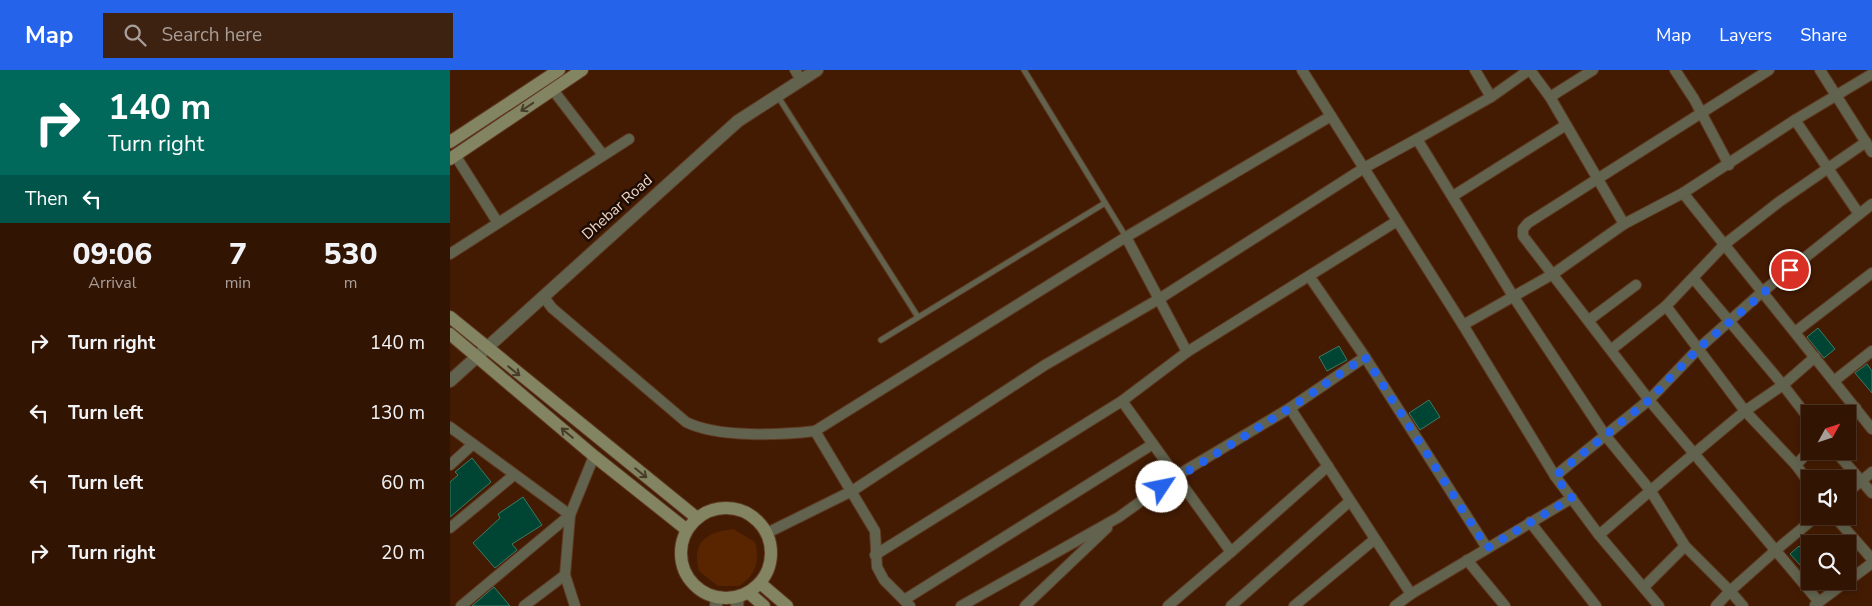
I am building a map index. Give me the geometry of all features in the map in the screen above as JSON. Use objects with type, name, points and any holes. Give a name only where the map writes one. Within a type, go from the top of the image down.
[{"type":"main road","points":[[450,142],[559,70]]},
{"type":"main road","points":[[453,157],[582,70]]},
{"type":"main road","points":[[450,317],[482,352],[594,456],[687,530]]},
{"type":"main road","points":[[450,334],[482,352],[696,518]]},
{"type":"main road","points":[[742,599],[760,583],[768,572],[771,546],[766,533],[759,522],[748,513],[735,509],[721,508],[708,511],[696,518],[687,530],[682,543],[681,557],[684,571],[692,584],[716,602],[742,599],[764,606]]},
{"type":"main road","points":[[760,583],[787,606]]},
{"type":"street","name":"Dhebar Road","points":[[450,381],[738,121],[777,95],[798,75],[817,70]]},
{"type":"street","points":[[1302,70],[1464,325],[1555,476],[1599,535],[1659,606]]},
{"type":"street","points":[[1475,70],[1491,96]]},
{"type":"street","points":[[766,533],[852,491],[1044,365],[1159,299],[1364,168],[1491,96],[1529,70],[1550,98],[1624,224]]},
{"type":"street","points":[[1550,98],[1592,70]]},
{"type":"street","points":[[1675,70],[1729,165]]},
{"type":"street","points":[[1768,70],[1523,229],[1524,236],[1649,400],[1776,550],[1817,604],[1835,590]]},
{"type":"street","points":[[1820,70],[1872,152]]},
{"type":"street","points":[[1464,325],[1553,274],[1624,224],[1683,193],[1729,165],[1795,120],[1872,74]]},
{"type":"street","points":[[552,90],[603,155]]},
{"type":"street","points":[[543,296],[552,308],[686,422],[697,427],[719,432],[797,433],[815,431],[1126,237],[1332,116]]},
{"type":"street","points":[[1795,120],[1859,214]]},
{"type":"street","points":[[1453,196],[1566,125]]},
{"type":"street","points":[[450,254],[629,139]]},
{"type":"street","points":[[1417,139],[1513,296],[1606,435],[1650,490],[1685,546],[1743,606]]},
{"type":"street","points":[[1612,349],[1666,306],[1725,244],[1779,202],[1866,142]]},
{"type":"street","points":[[453,157],[498,223]]},
{"type":"street","points":[[1683,193],[1834,381],[1848,405]]},
{"type":"street","points":[[1555,476],[1649,400],[1698,349],[1762,292],[1859,214],[1871,208]]},
{"type":"street","points":[[875,555],[1122,401],[1187,352],[1397,221]]},
{"type":"street","points":[[1126,237],[1187,352]]},
{"type":"street","points":[[1795,332],[1872,273]]},
{"type":"street","points":[[1309,276],[1365,357],[1487,548]]},
{"type":"street","points":[[1693,278],[1801,408]]},
{"type":"street","points":[[1589,320],[1636,285]]},
{"type":"street","points":[[1666,306],[1745,411],[1801,472]]},
{"type":"street","points":[[1834,381],[1872,351]]},
{"type":"street","points":[[961,606],[1119,517],[1176,476],[1290,408],[1365,357]]},
{"type":"street","points":[[1599,535],[1745,411],[1783,385],[1815,357]]},
{"type":"street","points":[[1122,401],[1231,552]]},
{"type":"street","points":[[1290,408],[1411,594]]},
{"type":"street","points":[[1856,414],[1870,422]]},
{"type":"street","points":[[450,427],[570,515]]},
{"type":"street","points":[[815,431],[875,532],[877,567],[884,580],[907,603],[1153,444]]},
{"type":"street","points":[[450,465],[473,444]]},
{"type":"street","points":[[575,606],[565,575],[570,515],[594,456]]},
{"type":"street","points":[[1796,465],[1801,460]]},
{"type":"street","points":[[1843,460],[1872,493]]},
{"type":"street","points":[[1168,606],[1328,466]]},
{"type":"street","points":[[1856,486],[1872,472]]},
{"type":"street","points":[[450,528],[514,475]]},
{"type":"street","points":[[1395,606],[1411,594],[1572,498]]},
{"type":"street","points":[[1232,606],[1350,501]]},
{"type":"street","points":[[461,606],[570,515]]},
{"type":"street","points":[[1025,606],[1119,517]]},
{"type":"street","points":[[1530,522],[1596,606]]},
{"type":"street","points":[[1716,606],[1730,591],[1806,525]]},
{"type":"street","points":[[1842,525],[1872,559]]},
{"type":"street","points":[[1294,606],[1375,539]]},
{"type":"street","points":[[1644,588],[1685,546]]},
{"type":"street","points":[[1467,560],[1504,606]]},
{"type":"street","points":[[1856,575],[1872,563]]},
{"type":"street","points":[[524,606],[565,575]]},
{"type":"lane","points":[[1024,70],[1126,237]]},
{"type":"lane","points":[[777,95],[918,317]]},
{"type":"lane","points":[[881,340],[1106,203]]},
{"type":"shaded area","points":[[733,529],[755,542],[757,561],[753,572],[739,586],[718,586],[699,571],[697,552],[699,545],[709,536],[724,530]]},
{"type":"building","points":[[1818,328],[1835,349],[1824,358],[1807,337]]},
{"type":"building","points":[[1339,346],[1347,360],[1327,371],[1319,357]]},
{"type":"building","points":[[1867,364],[1872,371],[1872,393],[1855,373]]},
{"type":"building","points":[[1429,400],[1440,417],[1420,430],[1409,413]]},
{"type":"building","points":[[472,458],[491,482],[450,517],[450,482],[458,475],[455,472]]},
{"type":"building","points":[[523,497],[542,525],[512,544],[517,550],[495,568],[473,543],[500,518],[498,514]]},
{"type":"building","points":[[1799,546],[1801,548],[1801,566],[1790,554]]},
{"type":"building","points":[[494,587],[510,606],[472,606]]},
{"type":"route","points":[[1162,487],[1176,476],[1290,408],[1365,357],[1487,548],[1572,498],[1555,476],[1649,400],[1698,349],[1762,292],[1790,270]]}]
